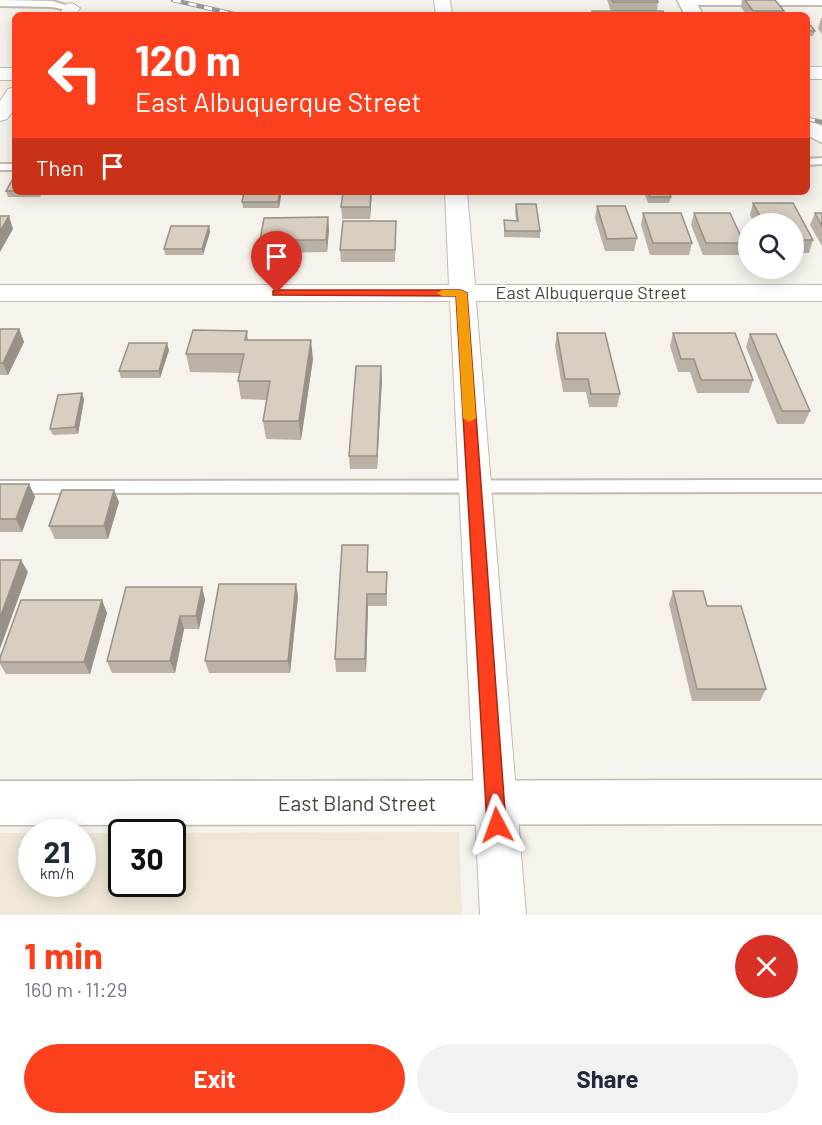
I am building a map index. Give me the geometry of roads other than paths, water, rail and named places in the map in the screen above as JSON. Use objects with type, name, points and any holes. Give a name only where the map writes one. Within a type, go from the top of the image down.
[{"type":"street","points":[[0,115],[12,97]]},
{"type":"street","points":[[456,195],[503,915]]},
{"type":"street","name":"East Albuquerque Street","points":[[0,293],[822,293]]},
{"type":"street","name":"East Bland Street","points":[[0,803],[822,802]]},
{"type":"lane","points":[[689,6],[822,2]]},
{"type":"lane","points":[[0,3],[52,4],[69,12]]},
{"type":"lane","points":[[0,487],[822,486]]},
{"type":"railway","points":[[173,0],[225,12]]},
{"type":"railway","points":[[810,120],[822,122]]}]
